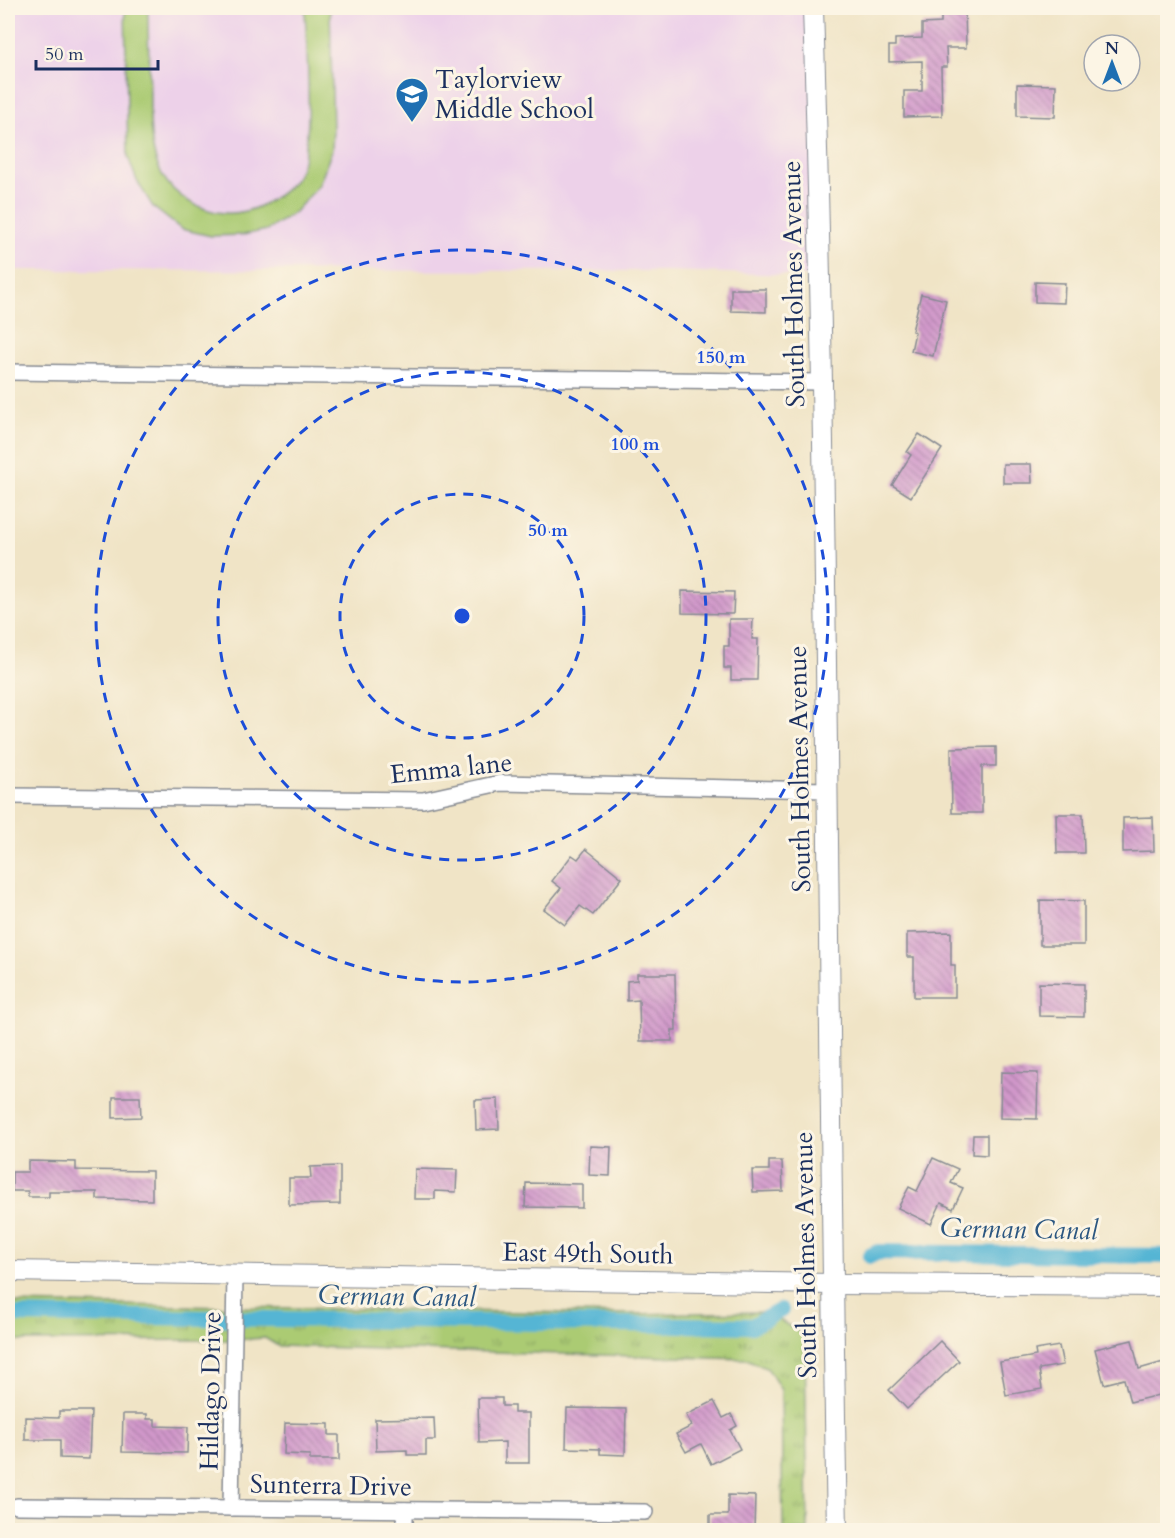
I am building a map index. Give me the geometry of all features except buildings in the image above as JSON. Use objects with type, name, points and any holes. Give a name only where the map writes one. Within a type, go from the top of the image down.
[{"type":"street","name":"South Holmes Avenue","points":[[813,8],[820,250],[837,1530]]},
{"type":"street","points":[[8,372],[822,382]]},
{"type":"street","name":"Emma lane","points":[[8,796],[423,800],[500,783],[827,790]]},
{"type":"street","name":"East 49th South","points":[[8,1271],[832,1284],[1167,1286]]},
{"type":"street","name":"Hildago Drive","points":[[231,1508],[236,1275]]},
{"type":"street","name":"Sunterra Drive","points":[[17,1506],[645,1512]]},
{"type":"street","points":[[405,1510],[405,1530]]},
{"type":"shaded area","name":"Taylorview Middle School","points":[[8,8],[813,8],[821,276],[667,271],[8,270]]},
{"type":"green space","points":[[125,8],[148,8],[151,130],[155,157],[162,175],[174,190],[197,206],[216,212],[235,213],[264,204],[286,190],[296,178],[306,145],[308,121],[305,8],[330,8],[332,150],[319,185],[294,213],[267,230],[243,235],[211,236],[181,229],[153,207],[137,181],[128,157]]},
{"type":"green space","points":[[8,1303],[628,1314],[767,1312],[805,1336],[808,1530],[783,1530],[781,1390],[768,1369],[747,1359],[278,1346],[265,1338],[8,1341]]},
{"type":"waterway","name":"German Canal","points":[[870,1256],[878,1252],[1168,1256]]},
{"type":"waterway","name":"German Canal","points":[[8,1315],[752,1326],[781,1310]]},
{"type":"place","name":"Taylorview Middle School","points":[[412,123]]}]
